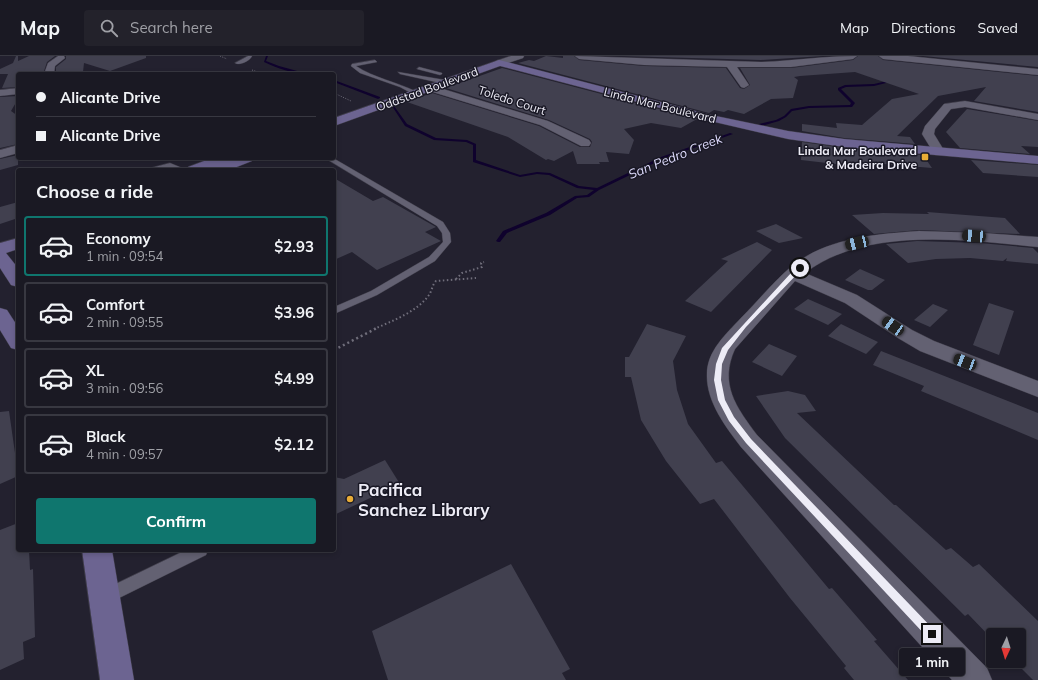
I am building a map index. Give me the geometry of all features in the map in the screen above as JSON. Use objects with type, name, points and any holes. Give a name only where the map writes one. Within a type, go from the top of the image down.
[{"type":"street","name":"Oddstad Boulevard","points":[[336,121],[414,87],[428,83],[445,82],[520,56]]},
{"type":"street","points":[[580,56],[636,62],[730,64],[791,64],[853,56]]},
{"type":"street","points":[[883,56],[1037,72]]},
{"type":"street","points":[[50,72],[52,65],[61,58]]},
{"type":"street","points":[[1013,59],[1037,72]]},
{"type":"street","name":"Linda Mar Boulevard","points":[[499,63],[761,130],[844,143],[1038,160]]},
{"type":"street","points":[[730,64],[744,85]]},
{"type":"street","name":"Toledo Court","points":[[428,83],[544,123],[585,143]]},
{"type":"street","points":[[0,93],[16,91]]},
{"type":"street","points":[[939,152],[928,134],[929,128],[948,106],[965,104],[1038,117]]},
{"type":"street","points":[[0,154],[16,150]]},
{"type":"street","points":[[202,168],[220,160]]},
{"type":"street","points":[[222,168],[242,160]]},
{"type":"street","points":[[0,237],[16,233]]},
{"type":"street","points":[[975,680],[749,441],[732,419],[721,400],[717,380],[719,364],[725,349],[734,336],[793,274],[808,262],[825,253],[845,246],[876,240],[923,235],[952,235],[1038,242]]},
{"type":"street","points":[[0,249],[16,244]]},
{"type":"street","points":[[0,256],[16,278]]},
{"type":"street","points":[[793,274],[851,299],[905,334],[927,346],[1038,390]]},
{"type":"street","points":[[0,314],[16,339]]},
{"type":"street","points":[[98,552],[105,597],[113,678]]},
{"type":"lane","points":[[237,63],[249,58],[250,56]]},
{"type":"lane","points":[[375,61],[353,66],[362,72],[402,86],[414,87]]},
{"type":"lane","points":[[419,68],[456,78]]},
{"type":"lane","points":[[400,73],[428,83]]},
{"type":"lane","points":[[402,86],[408,84]]},
{"type":"lane","points":[[331,160],[440,224],[446,233],[447,242],[432,259],[374,293],[336,310]]},
{"type":"lane","points":[[156,168],[170,165],[178,168]]},
{"type":"lane","points":[[105,597],[196,552]]},
{"type":"path","points":[[456,279],[462,273],[482,267],[481,263],[484,262]]},
{"type":"path","points":[[336,349],[409,313],[429,296],[431,288],[436,281],[476,278]]},
{"type":"building","points":[[16,56],[18,56],[18,61],[29,56],[55,56],[47,62],[44,72],[16,72],[16,87],[2,88],[8,74],[0,74],[0,69],[13,63]]},
{"type":"building","points":[[66,56],[146,56],[146,58],[110,71],[84,63],[83,72],[56,72],[56,67],[66,59]]},
{"type":"building","points":[[546,56],[563,58],[563,56],[574,56],[579,60],[644,66],[726,68],[740,88],[744,89],[750,85],[740,68],[791,68],[853,60],[858,56],[878,56],[883,60],[1038,76],[1038,112],[974,101],[986,87],[938,96],[897,136],[910,137],[915,144],[844,138],[802,131],[802,124],[837,128],[836,123],[862,125],[892,99],[919,94],[855,72],[800,76],[794,77],[798,80],[793,98],[771,99],[744,114],[728,110],[724,112],[714,110],[709,113],[518,63],[529,60],[534,61]]},
{"type":"building","points":[[622,56],[823,56],[761,60]]},
{"type":"building","points":[[923,56],[1038,56],[1038,67]]},
{"type":"building","points":[[502,68],[697,119],[681,128],[651,123],[624,129],[634,140],[629,154],[606,152],[609,162],[599,162],[600,164],[577,164],[573,151],[554,161],[548,159],[546,160],[508,137],[407,102],[432,93],[539,126],[580,147],[590,147],[592,142],[590,139],[549,120],[446,88]]},
{"type":"building","points":[[16,96],[16,102],[11,111],[16,115],[16,144],[0,148],[0,97]]},
{"type":"building","points":[[967,109],[1038,121],[1038,147],[1021,146],[1030,154],[960,148],[946,132]]},
{"type":"building","points":[[802,142],[844,148],[923,155],[932,168],[860,162],[862,167],[801,160]]},
{"type":"building","points":[[16,155],[18,165],[0,170],[0,159]]},
{"type":"building","points":[[971,160],[1038,165],[1038,177],[983,173]]},
{"type":"building","points":[[336,179],[373,201],[383,197],[436,227],[425,232],[441,241],[377,270],[352,252],[336,259]]},
{"type":"building","points":[[16,203],[16,219],[0,224],[0,207]]},
{"type":"building","points":[[927,212],[1005,218],[1020,234],[919,230],[874,234],[852,215],[883,213],[929,214]]},
{"type":"building","points":[[776,224],[803,238],[779,243],[756,231]]},
{"type":"building","points":[[917,241],[980,243],[1033,248],[1038,253],[1038,264],[1006,261],[1007,258],[1003,261],[970,258],[936,259],[908,263],[886,244]]},
{"type":"building","points":[[757,242],[772,250],[711,312],[685,301],[728,261],[721,259]]},
{"type":"building","points":[[860,269],[885,280],[872,290],[868,290],[845,280]]},
{"type":"building","points":[[808,299],[842,314],[828,325],[794,309]]},
{"type":"building","points":[[989,303],[1014,311],[999,355],[973,345]]},
{"type":"building","points":[[933,304],[948,310],[930,327],[914,320]]},
{"type":"building","points":[[647,324],[686,336],[673,361],[677,390],[688,424],[716,463],[722,461],[829,589],[832,588],[877,640],[874,641],[908,680],[854,680],[844,668],[846,666],[790,598],[714,499],[700,504],[666,461],[641,420],[631,377],[625,377],[625,357],[629,357]]},
{"type":"building","points":[[841,324],[878,342],[866,354],[828,336]]},
{"type":"building","points":[[769,344],[797,356],[782,376],[752,362]]},
{"type":"building","points":[[881,351],[1038,413],[1038,440],[921,391],[924,386],[873,365]]},
{"type":"building","points":[[788,391],[805,395],[816,411],[797,413],[894,505],[896,505],[946,550],[951,548],[973,567],[979,564],[1038,621],[1038,680],[1033,680],[1021,668],[1026,668],[1026,628],[986,628],[986,633],[968,614],[965,616],[785,438],[756,396]]},
{"type":"building","points":[[9,411],[16,460],[16,477],[0,484],[0,412]]},
{"type":"building","name":"Pacifica Sanchez Library","points":[[385,460],[400,484],[336,514],[336,477],[344,479]]},
{"type":"building","points":[[16,524],[16,552],[29,552],[30,570],[33,569],[35,637],[23,642],[24,659],[0,670],[0,530]]},
{"type":"building","points":[[511,564],[570,669],[562,673],[566,680],[388,680],[372,631]]},
{"type":"waterway","name":"San Pedro Creek","points":[[267,56],[265,61],[278,67],[299,72]]},
{"type":"waterway","points":[[761,124],[778,121],[785,117],[791,110],[809,107],[851,106],[853,103],[839,89],[845,86],[874,85],[889,81],[886,79]]},
{"type":"waterway","name":"San Pedro Creek","points":[[336,82],[379,98]]},
{"type":"waterway","name":"San Pedro Creek","points":[[393,107],[406,125],[435,139],[467,141],[475,145],[474,161],[520,176],[537,173],[550,174],[578,187],[598,189]]},
{"type":"waterway","name":"San Pedro Creek","points":[[598,189],[662,158],[731,134]]},
{"type":"waterway","points":[[498,241],[505,232],[548,214],[576,197],[588,196],[598,189]]},
{"type":"place","name":"Linda Mar Boulevard & Madeira Drive","points":[[925,157]]},
{"type":"place","name":"Pacifica Sanchez Library","points":[[350,499]]},
{"type":"route","points":[[800,268],[734,336],[725,349],[719,364],[717,380],[721,400],[732,419],[749,441],[932,634]]}]
